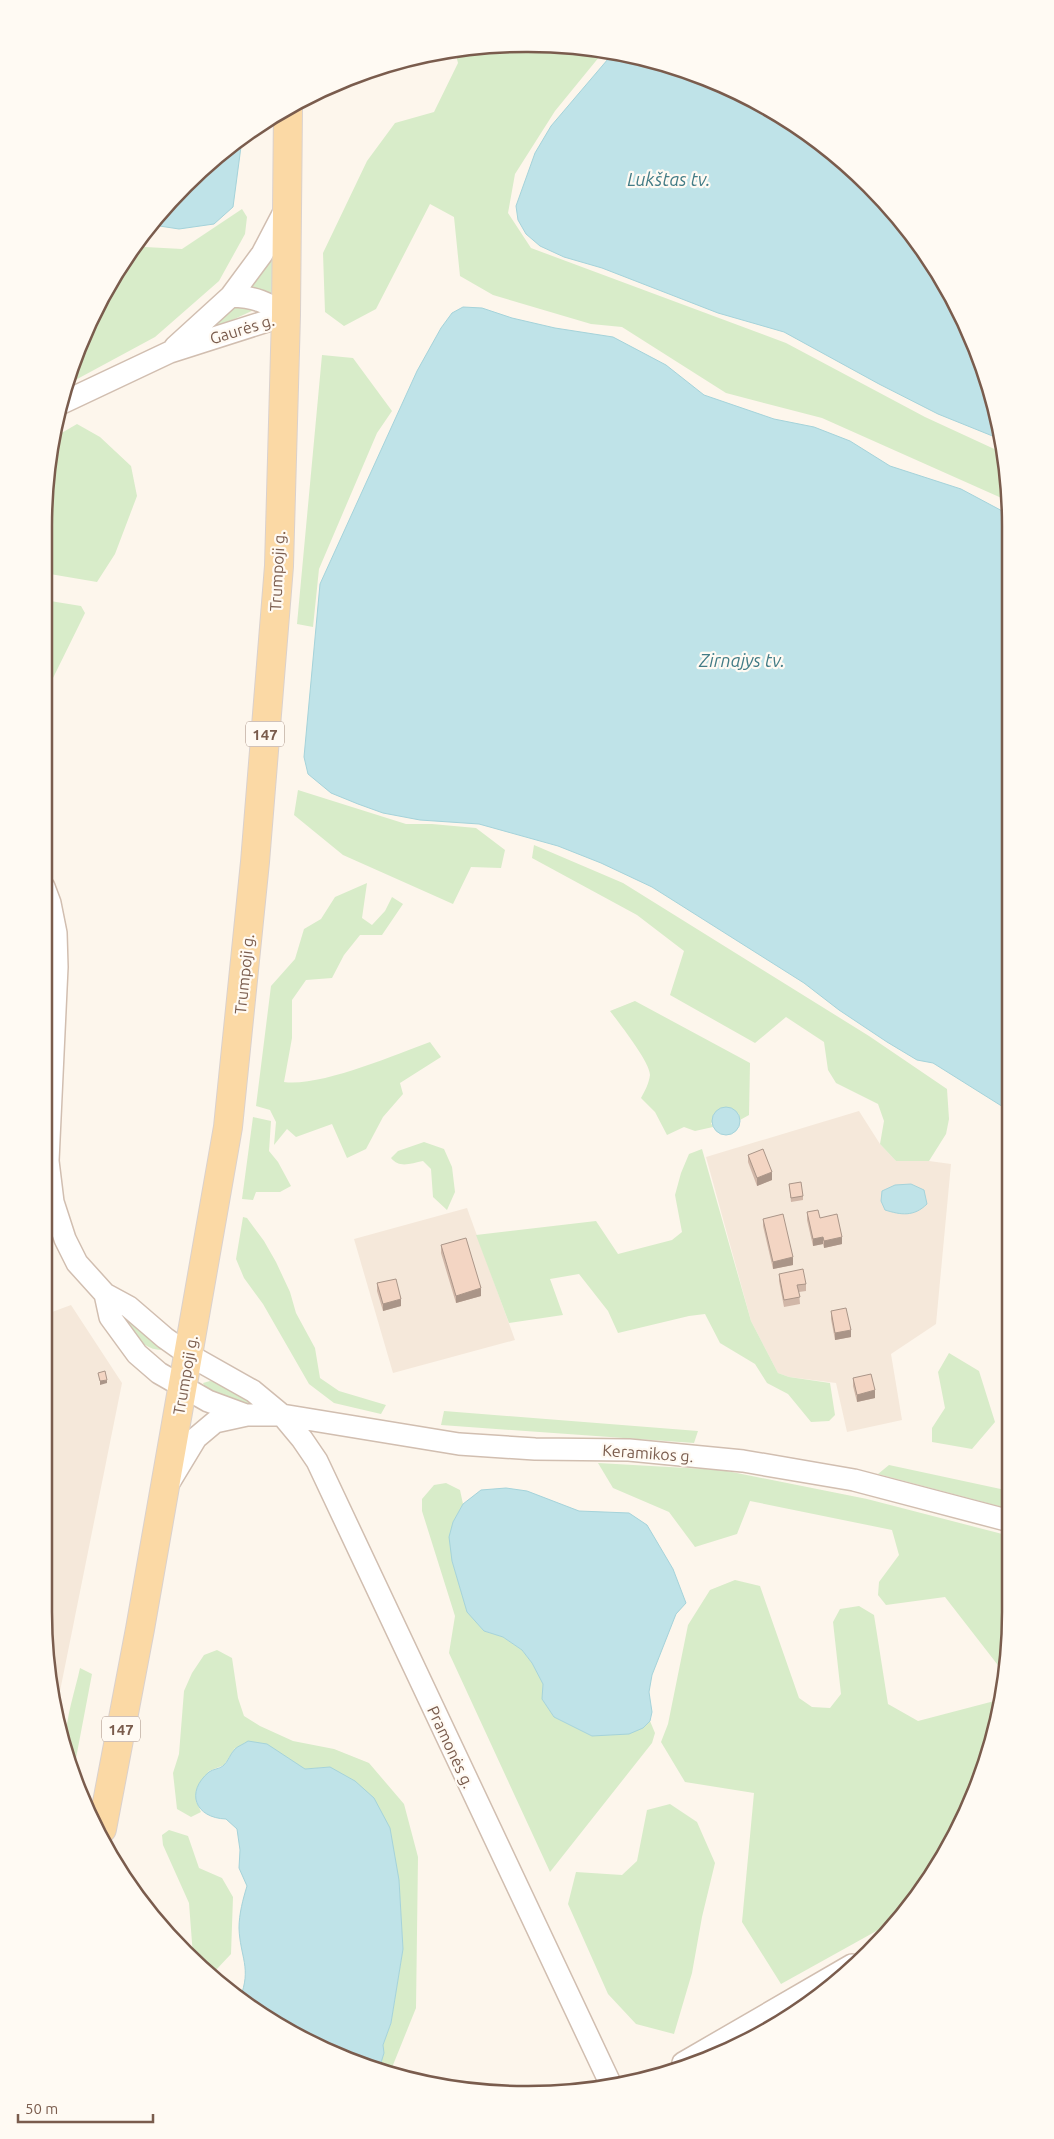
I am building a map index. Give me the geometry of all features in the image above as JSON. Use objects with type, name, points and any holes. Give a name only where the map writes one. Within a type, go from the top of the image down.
[{"type":"main road","name":"Trumpoji g.","points":[[103,1825],[189,1355],[228,1127],[255,862],[278,566],[286,315],[288,117]]},
{"type":"street","name":"Gaurės g.","points":[[170,352],[231,296],[262,254],[288,202]]},
{"type":"street","name":"Gaurės g.","points":[[231,296],[252,297],[286,315]]},
{"type":"street","name":"Gaurės g.","points":[[71,399],[170,352],[286,315]]},
{"type":"street","points":[[52,913],[56,933],[57,967],[52,1075]]},
{"type":"street","points":[[52,1188],[65,1239],[77,1263],[105,1294],[129,1307],[165,1338],[189,1355]]},
{"type":"street","points":[[105,1294],[110,1317],[137,1354],[160,1373],[208,1401],[247,1415]]},
{"type":"street","name":"Pramonės g.","points":[[189,1355],[253,1391],[282,1416],[302,1439],[317,1461],[608,2079]]},
{"type":"street","points":[[164,1490],[196,1438],[215,1422],[247,1415],[282,1416]]},
{"type":"street","name":"Keramikos g.","points":[[282,1416],[459,1444],[535,1449],[629,1450],[743,1461],[854,1480],[1002,1519]]},
{"type":"street","points":[[699,2054],[826,1980]]},
{"type":"shaded area","points":[[859,1111],[880,1144],[896,1161],[929,1161],[951,1164],[936,1324],[891,1354],[902,1420],[847,1432],[836,1383],[789,1377],[778,1373],[751,1321],[706,1157]]},
{"type":"shaded area","points":[[467,1208],[515,1340],[393,1373],[354,1239]]},
{"type":"shaded area","points":[[71,1305],[122,1383],[60,1692],[52,1612],[52,1312]]},
{"type":"green space","points":[[527,52],[598,58],[555,111],[515,174],[508,213],[531,248],[786,343],[925,417],[994,449],[1000,497],[822,418],[726,393],[622,327],[591,324],[493,295],[460,276],[454,217],[430,204],[376,309],[344,326],[325,312],[323,253],[367,161],[395,123],[434,112],[458,63],[457,58]]},
{"type":"green space","points":[[242,209],[247,217],[245,234],[219,281],[155,337],[76,379],[101,317],[132,263],[144,247],[182,249]]},
{"type":"green space","points":[[273,254],[272,296],[252,287]]},
{"type":"green space","points":[[235,304],[258,308],[189,340]]},
{"type":"green space","points":[[322,355],[353,358],[392,411],[377,433],[319,569],[313,627],[297,624]]},
{"type":"green space","points":[[77,424],[100,437],[131,466],[137,496],[115,554],[97,582],[52,574],[54,496],[62,433]]},
{"type":"green space","points":[[52,601],[81,606],[85,613],[52,679]]},
{"type":"green space","points":[[298,790],[406,824],[476,828],[505,850],[501,868],[471,867],[453,904],[343,855],[294,815]]},
{"type":"green space","points":[[534,845],[623,883],[869,1036],[947,1089],[949,1119],[946,1134],[929,1161],[896,1161],[880,1144],[884,1121],[878,1104],[836,1083],[828,1070],[824,1042],[786,1017],[755,1043],[670,995],[684,951],[637,915],[532,858]]},
{"type":"green space","points":[[367,883],[362,918],[372,925],[385,911],[392,897],[403,904],[382,935],[360,935],[344,955],[332,978],[306,980],[292,1000],[292,1038],[284,1082],[317,1080],[337,1075],[430,1042],[441,1057],[400,1083],[403,1094],[383,1117],[366,1149],[347,1158],[332,1124],[296,1137],[287,1129],[274,1145],[276,1122],[270,1110],[256,1106],[271,986],[295,959],[304,929],[321,919],[335,897]]},
{"type":"green space","points":[[635,1001],[750,1063],[749,1115],[740,1120],[738,1113],[711,1123],[713,1127],[695,1131],[684,1127],[667,1135],[655,1112],[641,1098],[649,1081],[649,1069],[610,1011]]},
{"type":"green space","points":[[253,1117],[271,1121],[269,1151],[278,1162],[291,1186],[280,1192],[256,1192],[253,1200],[242,1199]]},
{"type":"green space","points":[[424,1142],[444,1149],[452,1167],[455,1192],[447,1210],[433,1197],[431,1169],[423,1161],[402,1164],[391,1158],[398,1151]]},
{"type":"green space","points":[[702,1149],[751,1321],[778,1373],[789,1377],[830,1383],[835,1415],[829,1421],[811,1422],[788,1394],[767,1383],[755,1364],[720,1343],[705,1314],[618,1333],[608,1311],[579,1274],[550,1279],[563,1315],[509,1323],[476,1235],[596,1221],[618,1254],[672,1240],[682,1232],[675,1195],[681,1173],[689,1154]]},
{"type":"green space","points":[[243,1217],[247,1218],[264,1241],[276,1262],[290,1292],[296,1313],[315,1348],[320,1378],[339,1391],[386,1405],[381,1414],[334,1403],[309,1384],[263,1304],[244,1278],[236,1259]]},
{"type":"green space","points":[[117,1308],[159,1345],[161,1350],[146,1346],[140,1341]]},
{"type":"green space","points":[[949,1353],[979,1371],[995,1422],[972,1449],[932,1442],[932,1428],[945,1408],[938,1372]]},
{"type":"green space","points":[[216,1382],[253,1403],[252,1407],[206,1389],[203,1383]]},
{"type":"green space","points":[[444,1411],[698,1431],[694,1443],[441,1425]]},
{"type":"green space","points":[[598,1463],[722,1470],[867,1499],[1002,1534],[1002,1612],[998,1665],[945,1597],[886,1605],[878,1595],[879,1582],[899,1555],[892,1530],[750,1501],[737,1534],[695,1547],[669,1512],[613,1488]]},
{"type":"green space","points":[[889,1465],[1002,1489],[1002,1507],[878,1474]]},
{"type":"green space","points":[[446,1483],[460,1490],[463,1504],[453,1522],[452,1561],[467,1611],[484,1631],[503,1637],[522,1650],[532,1663],[543,1684],[542,1699],[554,1717],[592,1736],[643,1728],[650,1721],[655,1733],[652,1743],[550,1872],[449,1653],[455,1616],[422,1511],[422,1499],[434,1485]]},
{"type":"green space","points":[[735,1580],[760,1586],[799,1698],[812,1707],[830,1708],[841,1694],[833,1622],[840,1609],[859,1606],[874,1615],[888,1704],[918,1721],[993,1701],[985,1735],[965,1794],[953,1822],[922,1876],[881,1929],[781,1984],[742,1922],[754,1793],[685,1782],[661,1742],[668,1724],[688,1625],[710,1590]]},
{"type":"green space","points":[[217,1650],[232,1658],[238,1698],[244,1716],[260,1726],[293,1741],[334,1749],[369,1763],[404,1804],[418,1857],[416,2008],[392,2067],[381,2063],[384,2053],[383,2045],[391,2023],[403,1949],[399,1880],[330,1767],[305,1769],[235,1748],[224,1765],[209,1771],[199,1785],[196,1801],[201,1812],[191,1817],[177,1809],[173,1773],[179,1754],[184,1691],[192,1673],[204,1655]]},
{"type":"green space","points":[[80,1668],[92,1674],[76,1758],[67,1727]]},
{"type":"green space","points":[[670,1804],[697,1822],[715,1863],[702,1917],[692,1973],[674,2034],[636,2024],[608,1994],[568,1904],[576,1872],[622,1875],[637,1861],[647,1810]]},
{"type":"green space","points":[[169,1830],[188,1836],[199,1868],[222,1878],[233,1897],[231,1954],[216,1970],[192,1949],[189,1903],[163,1845],[162,1835]]},
{"type":"water","name":"Lukštas tv.","points":[[607,60],[650,69],[709,89],[737,101],[791,132],[840,170],[863,191],[884,214],[922,263],[953,317],[965,345],[976,374],[992,436],[938,414],[784,332],[718,313],[602,268],[564,257],[540,246],[526,234],[518,220],[516,206],[535,153],[551,126]]},
{"type":"water","points":[[241,149],[233,207],[214,224],[179,229],[160,226],[191,191]]},
{"type":"water","name":"Zirnajys tv.","points":[[463,307],[482,308],[512,318],[555,328],[613,337],[666,365],[704,395],[774,419],[814,427],[850,441],[890,466],[961,489],[1001,510],[1002,1106],[933,1063],[917,1060],[887,1042],[839,1010],[804,983],[652,887],[601,863],[558,846],[479,824],[420,820],[383,813],[331,793],[308,774],[304,757],[320,584],[417,371],[441,328],[452,313]]},
{"type":"water","points":[[726,1107],[736,1111],[740,1121],[736,1131],[726,1135],[716,1131],[712,1121],[716,1111]]},
{"type":"water","points":[[911,1184],[924,1190],[927,1204],[917,1211],[907,1214],[885,1210],[881,1201],[882,1191],[895,1185]]},
{"type":"water","points":[[506,1488],[527,1491],[579,1511],[629,1513],[647,1525],[673,1569],[686,1603],[676,1614],[652,1675],[649,1692],[652,1712],[650,1721],[643,1728],[629,1734],[592,1736],[554,1717],[542,1699],[543,1684],[532,1663],[522,1650],[503,1637],[484,1631],[467,1612],[452,1561],[449,1537],[453,1522],[463,1504],[481,1490]]},
{"type":"water","points":[[248,1741],[267,1744],[305,1769],[330,1767],[355,1781],[374,1798],[390,1828],[399,1880],[403,1949],[391,2023],[383,2045],[384,2053],[381,2063],[317,2038],[263,2007],[242,1991],[245,1970],[239,1923],[247,1886],[239,1868],[240,1850],[237,1829],[226,1819],[215,1818],[207,1814],[197,1803],[196,1795],[197,1788],[202,1780],[209,1772],[223,1766],[235,1749]]},
{"type":"building","points":[[763,1149],[772,1172],[757,1178],[748,1155]]},
{"type":"building","points":[[801,1182],[803,1196],[791,1198],[789,1184]]},
{"type":"building","points":[[818,1210],[820,1218],[837,1214],[842,1237],[824,1241],[823,1237],[813,1239],[807,1212]]},
{"type":"building","points":[[783,1214],[793,1257],[773,1262],[763,1219]]},
{"type":"building","points":[[466,1238],[481,1288],[456,1296],[441,1245]]},
{"type":"building","points":[[803,1269],[806,1284],[797,1285],[800,1297],[784,1300],[779,1274]]},
{"type":"building","points":[[396,1279],[401,1299],[383,1304],[377,1283]]},
{"type":"building","points":[[846,1308],[851,1330],[835,1333],[831,1311]]},
{"type":"building","points":[[105,1371],[107,1380],[100,1381],[98,1373]]},
{"type":"building","points":[[871,1374],[875,1390],[857,1395],[853,1378]]}]
